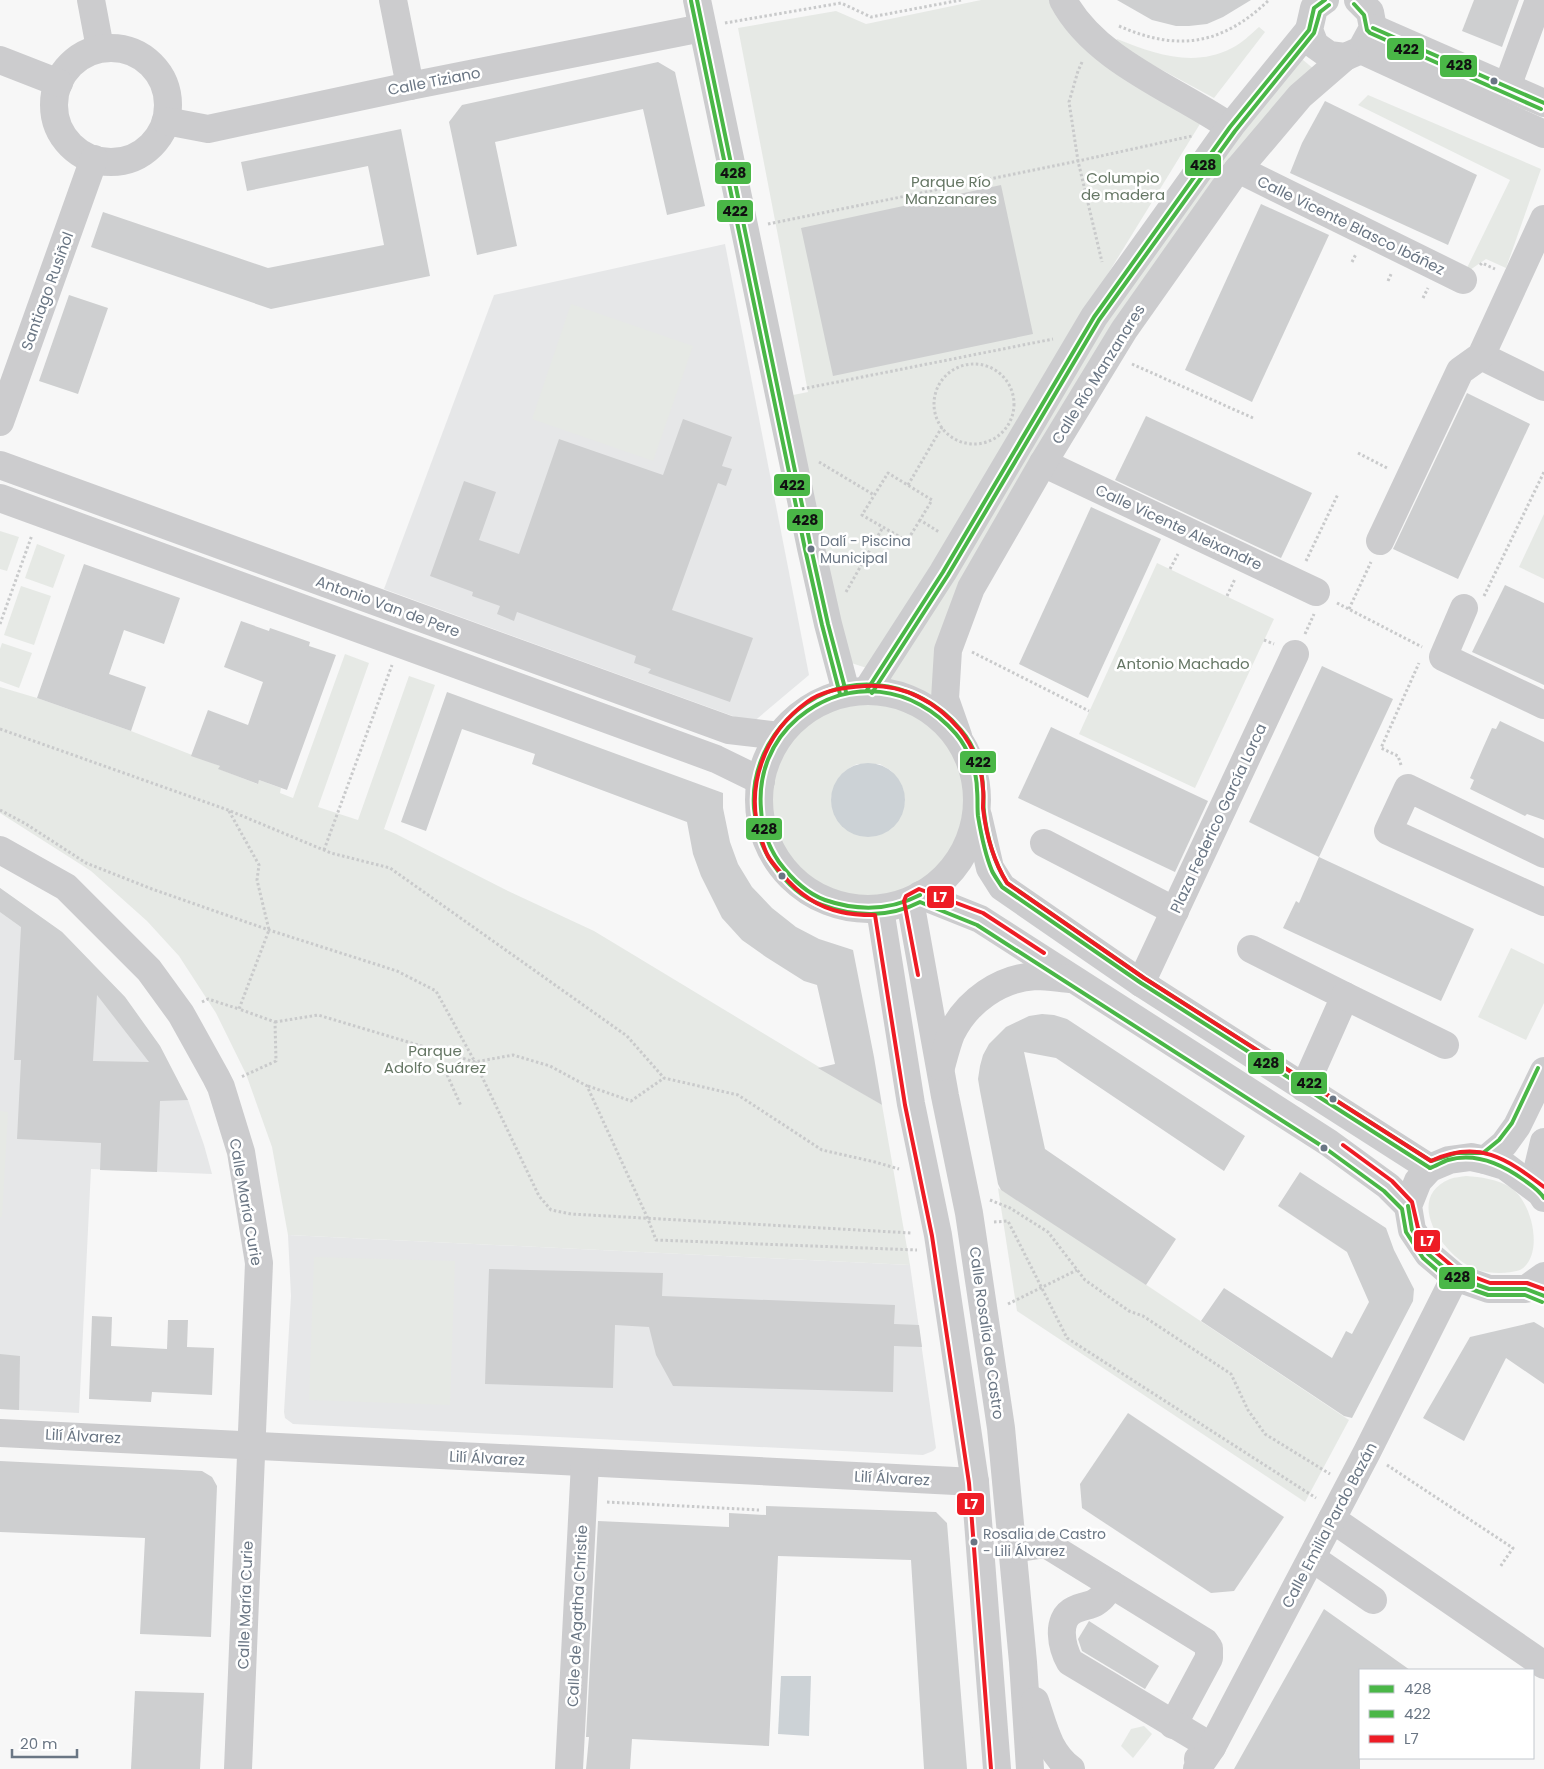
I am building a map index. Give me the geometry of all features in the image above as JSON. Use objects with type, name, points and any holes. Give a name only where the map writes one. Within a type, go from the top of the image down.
[{"type":"street","points":[[91,0],[100,48]]},
{"type":"street","points":[[394,0],[410,86]]},
{"type":"street","points":[[696,0],[828,624],[857,691]]},
{"type":"street","points":[[1064,0],[1081,26],[1125,64],[1208,112],[1230,128]]},
{"type":"street","points":[[1325,0],[1314,8],[1309,30],[1315,45],[1329,55],[1363,25]]},
{"type":"street","points":[[1507,87],[1539,0]]},
{"type":"street","points":[[1363,25],[1544,103]]},
{"type":"street","points":[[1363,25],[1544,134]]},
{"type":"street","name":"Calle Río Manzanares","points":[[958,736],[945,699],[948,650],[971,588],[1042,463],[1124,330],[1238,169],[1363,25]]},
{"type":"street","name":"Calle Tiziano","points":[[166,121],[208,129],[410,86],[702,28]]},
{"type":"street","name":"Calle Río Manzanares","points":[[857,691],[959,544],[1085,332],[1110,294],[1230,128],[1309,30]]},
{"type":"street","points":[[100,48],[119,48],[137,53],[152,64],[163,79],[168,97],[166,121],[162,133],[150,148],[134,158],[115,162],[94,159],[78,152],[65,139],[56,121],[54,102],[59,83],[69,67],[83,55],[100,48]]},
{"type":"street","points":[[0,60],[59,83]]},
{"type":"street","name":"Santiago Rusiñol","points":[[0,422],[94,159]]},
{"type":"street","name":"Calle Vicente Blasco Ibáñez","points":[[1238,169],[1463,280]]},
{"type":"street","points":[[1380,540],[1460,371],[1481,356],[1544,219]]},
{"type":"street","points":[[1481,356],[1544,386]]},
{"type":"street","name":"Calle Vicente Aleixandre","points":[[1042,463],[1312,590]]},
{"type":"street","name":"Antonio Van de Pere","points":[[0,464],[729,730],[780,736]]},
{"type":"street","points":[[0,498],[716,759],[761,781]]},
{"type":"street","points":[[1472,606],[1434,653],[1544,705]]},
{"type":"street","name":"Plaza Federico García Lorca","points":[[1141,982],[1295,654]]},
{"type":"street","points":[[977,809],[969,843],[956,866],[935,887],[915,898],[880,909],[849,908],[823,900],[786,873],[764,834],[760,812],[761,781],[769,755],[780,736],[801,713],[825,699],[857,691],[896,693],[920,703],[942,719],[958,736],[971,763],[977,786],[977,809],[990,868],[1002,887],[1141,982],[1430,1168]]},
{"type":"street","points":[[1544,854],[1408,788],[1388,831],[1544,902]]},
{"type":"street","points":[[1044,843],[1175,911]]},
{"type":"street","name":"Calle María Curie","points":[[0,850],[66,887],[149,970],[180,1014],[221,1087],[241,1152],[259,1263],[238,1769]]},
{"type":"street","points":[[915,898],[980,919],[1329,1143],[1388,1186],[1408,1206]]},
{"type":"street","name":"Calle Rosalía de Castro","points":[[915,898],[941,1068],[971,1224],[1001,1428],[1023,1662],[1030,1769]]},
{"type":"street","points":[[880,909],[911,1104],[939,1243],[975,1482],[997,1769]]},
{"type":"street","points":[[1251,949],[1445,1045]]},
{"type":"street","points":[[941,1068],[951,1034],[964,1013],[986,992],[1013,980],[1036,976],[1074,980]]},
{"type":"street","points":[[1304,1088],[1345,996]]},
{"type":"street","points":[[1485,1160],[1504,1144],[1517,1126],[1544,1071]]},
{"type":"street","points":[[1543,1195],[1538,1167],[1544,1142]]},
{"type":"street","points":[[1538,1287],[1489,1289],[1455,1277],[1428,1254],[1412,1230],[1408,1206],[1418,1181],[1430,1168],[1448,1160],[1471,1157],[1505,1166],[1543,1195]]},
{"type":"street","name":"Calle Emilia Pardo Bazán","points":[[1204,1758],[1312,1558],[1455,1277]]},
{"type":"street","name":"Lilí Álvarez","points":[[0,1432],[975,1482]]},
{"type":"street","name":"Calle de Agatha Christie","points":[[569,1769],[585,1463]]},
{"type":"street","points":[[1334,1515],[1544,1665]]},
{"type":"street","points":[[1012,1549],[1046,1544],[1206,1642],[1210,1648],[1209,1658],[1173,1725]]},
{"type":"street","points":[[1312,1558],[1374,1600]]},
{"type":"street","points":[[1111,1584],[1095,1603],[1073,1610],[1065,1618],[1062,1643],[1065,1654],[1070,1662],[1173,1725],[1204,1758],[1185,1769]]},
{"type":"street","points":[[1023,1662],[1049,1745],[1063,1763],[1071,1769]]},
{"type":"path","points":[[702,28],[841,3],[871,17],[961,0]]},
{"type":"path","points":[[1110,294],[1078,161],[1069,102],[1078,71],[1094,38],[1105,27],[1118,26],[1138,34],[1163,40],[1188,41],[1211,38],[1228,31],[1247,19],[1269,0]]},
{"type":"path","points":[[745,229],[1192,136]]},
{"type":"path","points":[[1463,280],[1482,263],[1516,280]]},
{"type":"path","points":[[779,394],[1085,332]]},
{"type":"path","points":[[1109,353],[1253,418]]},
{"type":"path","points":[[964,356],[966,365]]},
{"type":"path","points":[[966,365],[983,365],[996,370],[1006,380],[1012,392],[1014,405],[1011,418],[1004,430],[993,439],[982,443],[969,443],[957,440],[942,427],[935,411],[935,398],[938,386],[946,376],[957,368],[966,365]]},
{"type":"path","points":[[908,485],[942,427]]},
{"type":"path","points":[[790,444],[874,495]]},
{"type":"path","points":[[1358,454],[1409,479]]},
{"type":"path","points":[[1472,606],[1544,472]]},
{"type":"path","points":[[888,473],[908,485],[932,500],[907,541],[862,515],[888,473]]},
{"type":"path","points":[[1295,654],[1338,494]]},
{"type":"path","points":[[0,624],[40,513]]},
{"type":"path","points":[[920,520],[959,544]]},
{"type":"path","points":[[828,624],[884,527]]},
{"type":"path","points":[[1349,609],[1380,540]]},
{"type":"path","points":[[1312,590],[1434,653],[1381,748]]},
{"type":"path","points":[[951,642],[1089,711]]},
{"type":"path","points":[[324,850],[400,644]]},
{"type":"path","points":[[0,729],[228,810],[324,850],[390,868],[627,1036],[664,1078],[738,1095],[822,1150],[875,1162],[926,1178]]},
{"type":"path","points":[[0,810],[86,862],[152,889],[269,930],[397,971],[436,991],[475,1062],[539,1196],[551,1210],[571,1214],[939,1243]]},
{"type":"path","points":[[228,810],[259,866],[257,880],[269,930],[239,1009]]},
{"type":"path","points":[[180,1014],[208,999],[275,1022],[318,1015],[475,1062],[513,1055],[550,1066],[587,1086],[631,1100],[664,1078]]},
{"type":"path","points":[[221,1087],[276,1061],[275,1022]]},
{"type":"path","points":[[437,1052],[461,1106]]},
{"type":"path","points":[[587,1086],[656,1240],[939,1243]]},
{"type":"path","points":[[964,1189],[1010,1208],[1048,1232],[1085,1280],[1129,1311],[1143,1316],[1231,1374],[1248,1410],[1265,1434],[1349,1487]]},
{"type":"path","points":[[971,1224],[1008,1221],[1067,1338],[1334,1515]]},
{"type":"path","points":[[984,1315],[1077,1270]]},
{"type":"path","points":[[1367,1452],[1513,1548],[1500,1567]]},
{"type":"path","points":[[583,1500],[759,1510]]},
{"type":"shaded area","points":[[725,244],[809,675],[752,723],[384,589],[494,295]]},
{"type":"shaded area","points":[[868,763],[882,766],[894,774],[902,786],[905,800],[902,814],[894,826],[882,834],[868,837],[854,834],[842,826],[834,814],[831,800],[834,786],[842,774],[854,766]]},
{"type":"shaded area","points":[[0,888],[62,932],[125,997],[160,1046],[188,1100],[212,1174],[91,1169],[79,1413],[0,1409]]},
{"type":"shaded area","points":[[288,1235],[910,1265],[936,1448],[923,1455],[293,1424],[285,1418],[284,1412],[291,1296]]},
{"type":"shaded area","points":[[781,1676],[811,1676],[809,1736],[778,1734]]},
{"type":"green space","name":"Parque Río Manzanares","points":[[981,0],[1052,0],[1203,119],[1066,342],[873,670],[845,661],[783,397],[808,392],[738,28],[836,11],[866,24]]},
{"type":"green space","points":[[1259,27],[1265,32],[1214,98],[1114,44],[1117,39],[1145,50],[1174,57],[1203,57],[1218,54],[1232,48]]},
{"type":"green space","points":[[1296,54],[1315,70],[1029,476],[938,699],[882,681],[1086,337]]},
{"type":"green space","points":[[1368,95],[1541,169],[1506,268],[1486,259],[1464,274],[1510,180],[1358,105]]},
{"type":"green space","points":[[571,304],[693,346],[653,461],[532,419]]},
{"type":"green space","points":[[1544,514],[1544,579],[1519,567]]},
{"type":"green space","points":[[0,531],[19,537],[7,571],[0,569]]},
{"type":"green space","points":[[37,544],[65,555],[53,588],[25,578]]},
{"type":"green space","name":"Antonio Machado","points":[[1157,563],[1274,619],[1195,788],[1079,734]]},
{"type":"green space","points":[[21,586],[51,596],[34,645],[4,635]]},
{"type":"green space","points":[[2,643],[32,653],[19,688],[0,681],[0,649]]},
{"type":"green space","name":"Parque Adolfo Suárez","points":[[345,654],[369,663],[318,807],[358,820],[409,676],[435,685],[384,829],[508,891],[594,931],[882,1105],[910,1265],[288,1235],[272,1147],[246,1074],[216,1013],[179,956],[147,921],[91,871],[0,813],[0,687],[131,731],[220,766],[219,769],[257,784],[259,780],[281,788],[280,793],[293,798]]},
{"type":"green space","points":[[856,701],[890,703],[924,719],[943,736],[952,750],[965,788],[965,807],[961,826],[954,844],[943,861],[929,874],[912,885],[882,895],[866,897],[850,895],[827,887],[801,869],[785,851],[777,834],[771,803],[775,771],[781,755],[799,729],[805,723],[826,711]],"holes":[[[857,764],[880,764],[890,770],[898,779],[903,789],[905,801],[902,812],[886,832],[874,836],[861,836],[831,800],[832,794],[836,783],[846,770]]]},
{"type":"green space","points":[[1511,948],[1544,964],[1544,1003],[1526,1040],[1478,1017]]},
{"type":"green space","points":[[0,1111],[8,1112],[2,1217],[0,1217]]},
{"type":"green space","points":[[1466,1176],[1505,1184],[1518,1195],[1525,1205],[1530,1217],[1534,1242],[1532,1254],[1520,1270],[1498,1273],[1475,1269],[1451,1252],[1441,1240],[1433,1226],[1429,1212],[1430,1199],[1436,1188],[1450,1179]]},
{"type":"green space","points":[[998,1188],[1349,1420],[1305,1502],[1017,1311]]},
{"type":"green space","points":[[314,1257],[455,1261],[450,1405],[309,1400]]},
{"type":"green space","points":[[1144,1726],[1152,1734],[1133,1758],[1121,1746],[1131,1729]]},
{"type":"building","points":[[1117,0],[1251,0],[1223,17],[1207,24],[1176,26],[1152,20]]},
{"type":"building","points":[[1474,0],[1519,0],[1502,47],[1462,31]]},
{"type":"building","points":[[658,62],[675,72],[705,206],[667,215],[643,109],[495,142],[517,246],[477,255],[449,122],[462,105]]},
{"type":"building","points":[[1325,101],[1477,175],[1448,245],[1290,173],[1302,143]]},
{"type":"building","points":[[401,129],[430,276],[271,309],[91,247],[103,212],[268,268],[384,245],[368,166],[247,191],[241,162]]},
{"type":"building","points":[[1001,185],[1033,334],[833,376],[801,228]]},
{"type":"building","points":[[1261,204],[1329,235],[1252,402],[1185,370]]},
{"type":"building","points":[[69,295],[108,308],[78,394],[39,381]]},
{"type":"building","points":[[1467,393],[1530,424],[1458,579],[1393,549]]},
{"type":"building","points":[[1146,416],[1312,493],[1281,558],[1115,480]]},
{"type":"building","points":[[683,419],[732,437],[722,466],[732,469],[726,486],[718,483],[672,610],[753,638],[730,702],[648,673],[651,669],[634,663],[636,656],[517,612],[514,621],[497,614],[500,606],[472,596],[473,592],[430,576],[464,481],[496,492],[479,540],[519,554],[559,439],[663,475]]},
{"type":"building","points":[[1091,507],[1161,539],[1088,698],[1019,664]]},
{"type":"building","points":[[84,564],[180,598],[164,644],[124,630],[109,674],[146,687],[131,731],[37,698]]},
{"type":"building","points":[[1505,585],[1544,603],[1544,685],[1472,652]]},
{"type":"building","points":[[241,621],[269,631],[270,628],[310,642],[309,646],[336,655],[287,790],[259,780],[258,784],[218,769],[220,766],[191,756],[208,710],[248,725],[263,682],[224,667]]},
{"type":"building","points":[[1322,666],[1393,699],[1319,857],[1249,822]]},
{"type":"building","points":[[447,692],[723,793],[723,808],[730,842],[738,864],[752,887],[772,908],[796,927],[819,939],[853,950],[882,1105],[818,1068],[835,1064],[817,985],[804,981],[766,957],[742,940],[722,918],[701,876],[693,854],[687,822],[532,764],[535,754],[462,729],[426,831],[401,822]]},
{"type":"building","points":[[1500,721],[1544,742],[1544,820],[1527,814],[1525,816],[1470,789],[1474,780],[1470,778],[1483,748],[1492,728],[1496,729]]},
{"type":"building","points":[[1051,727],[1208,801],[1175,872],[1018,798]]},
{"type":"building","points":[[1319,857],[1474,929],[1441,1001],[1283,928],[1296,901],[1299,903]]},
{"type":"building","points":[[0,888],[62,932],[125,997],[160,1046],[188,1100],[160,1101],[157,1172],[100,1170],[101,1143],[17,1139],[21,1060],[14,1060],[21,927],[0,912]],"holes":[[[97,995],[149,1062],[93,1061]]]},
{"type":"building","points":[[1042,1014],[1067,1019],[1245,1136],[1224,1171],[1056,1058],[1024,1052],[1045,1149],[1176,1239],[1146,1285],[1001,1190],[998,1184],[978,1079],[980,1066],[989,1044],[1006,1027],[1029,1016]]},
{"type":"building","points":[[1300,1172],[1386,1228],[1394,1250],[1414,1289],[1413,1301],[1352,1418],[1344,1416],[1201,1321],[1224,1288],[1332,1358],[1346,1331],[1352,1334],[1369,1302],[1347,1252],[1278,1206]]},
{"type":"building","points":[[489,1269],[663,1273],[662,1296],[895,1305],[894,1324],[919,1325],[922,1347],[894,1346],[893,1392],[673,1386],[656,1355],[649,1327],[615,1325],[613,1388],[485,1384]]},
{"type":"building","points":[[92,1316],[112,1317],[111,1346],[167,1349],[168,1320],[188,1320],[187,1347],[214,1348],[212,1395],[152,1392],[151,1402],[89,1399]]},
{"type":"building","points":[[1534,1322],[1544,1328],[1544,1384],[1506,1358],[1464,1441],[1423,1418],[1470,1337]]},
{"type":"building","points":[[0,1354],[20,1356],[19,1410],[0,1409]]},
{"type":"building","points":[[1128,1413],[1284,1517],[1234,1591],[1211,1593],[1082,1508],[1080,1484]]},
{"type":"building","points":[[0,1461],[202,1471],[212,1477],[217,1486],[211,1637],[140,1634],[145,1538],[0,1532]]},
{"type":"building","points":[[766,1506],[936,1512],[947,1523],[967,1769],[924,1769],[911,1560],[778,1556],[769,1746],[632,1739],[630,1769],[586,1769],[589,1737],[586,1737],[598,1521],[729,1527],[729,1513],[766,1515]]},
{"type":"building","points":[[1324,1609],[1409,1669],[1359,1669],[1360,1769],[1234,1769]]},
{"type":"building","points":[[1089,1621],[1159,1666],[1145,1689],[1082,1651],[1078,1639]]},
{"type":"building","points":[[135,1691],[204,1693],[200,1769],[131,1769]]},
{"type":"transit line","name":"428","points":[[697,0],[811,548],[846,692]]},
{"type":"transit line","name":"428","points":[[867,690],[943,572],[1094,317],[1230,127],[1309,30],[1314,8],[1325,0]]},
{"type":"transit line","name":"422","points":[[691,1],[805,549],[840,694]]},
{"type":"transit line","name":"422","points":[[1354,4],[1364,15],[1367,30],[1370,33],[1541,109]]},
{"type":"transit line","name":"422","points":[[872,693],[948,575],[1099,320],[1235,131],[1314,33],[1320,12],[1329,5]]},
{"type":"transit line","name":"428","points":[[1373,28],[1544,103]]},
{"type":"transit line","name":"422","points":[[1538,1068],[1512,1123],[1499,1140],[1483,1153],[1456,1153],[1431,1161],[1144,978],[1007,883],[994,857],[989,840],[984,812],[983,781],[974,750],[961,730],[934,705],[900,689],[888,686],[851,686],[828,692],[806,704],[788,719],[772,738],[761,760],[755,783],[754,808],[760,837],[765,851],[778,871],[801,894],[822,905],[859,914],[896,911],[920,902],[977,925],[1325,1148],[1384,1191],[1402,1209],[1406,1232],[1423,1258],[1451,1282],[1488,1295],[1525,1295],[1542,1302]]},
{"type":"transit line","name":"L7","points":[[991,1769],[969,1483],[932,1236],[905,1105],[875,915],[853,914],[832,910],[816,903],[801,893],[769,858],[756,819],[757,781],[762,763],[769,745],[779,729],[792,715],[813,698],[842,688],[879,686],[905,691],[918,696],[951,720],[969,743],[981,773],[983,808],[988,837],[994,856],[1007,883],[1144,978],[1431,1161],[1463,1152],[1491,1155],[1504,1160],[1544,1187]]},
{"type":"transit line","name":"428","points":[[920,895],[885,907],[873,908],[837,904],[818,897],[805,889],[789,874],[772,850],[766,837],[762,816],[761,796],[764,771],[780,737],[798,718],[817,705],[838,696],[859,692],[880,692],[901,696],[921,705],[939,718],[956,734],[971,760],[977,783],[978,816],[987,858],[992,871],[1002,887],[1141,983],[1430,1168]]},
{"type":"transit line","name":"L7","points":[[918,975],[904,901],[906,896],[919,889],[983,913],[1044,953]]},
{"type":"transit line","name":"L7","points":[[1343,1145],[1392,1181],[1412,1202],[1418,1228],[1433,1250],[1458,1271],[1490,1283],[1527,1283],[1544,1289]]},
{"type":"transit line","name":"428","points":[[1430,1168],[1458,1158],[1488,1161],[1516,1174],[1535,1188],[1544,1198]]},
{"type":"transit line","name":"428","points":[[1408,1206],[1412,1230],[1428,1254],[1455,1277],[1489,1289],[1526,1289],[1544,1296]]},
{"type":"place","name":"Dalí - Piscina Municipal","points":[[811,549]]},
{"type":"place","name":"Rosalia de Castro - Lili Álvarez","points":[[974,1542]]},
{"type":"park label","name":"Columpio de madera","points":[[1123,186]]}]
